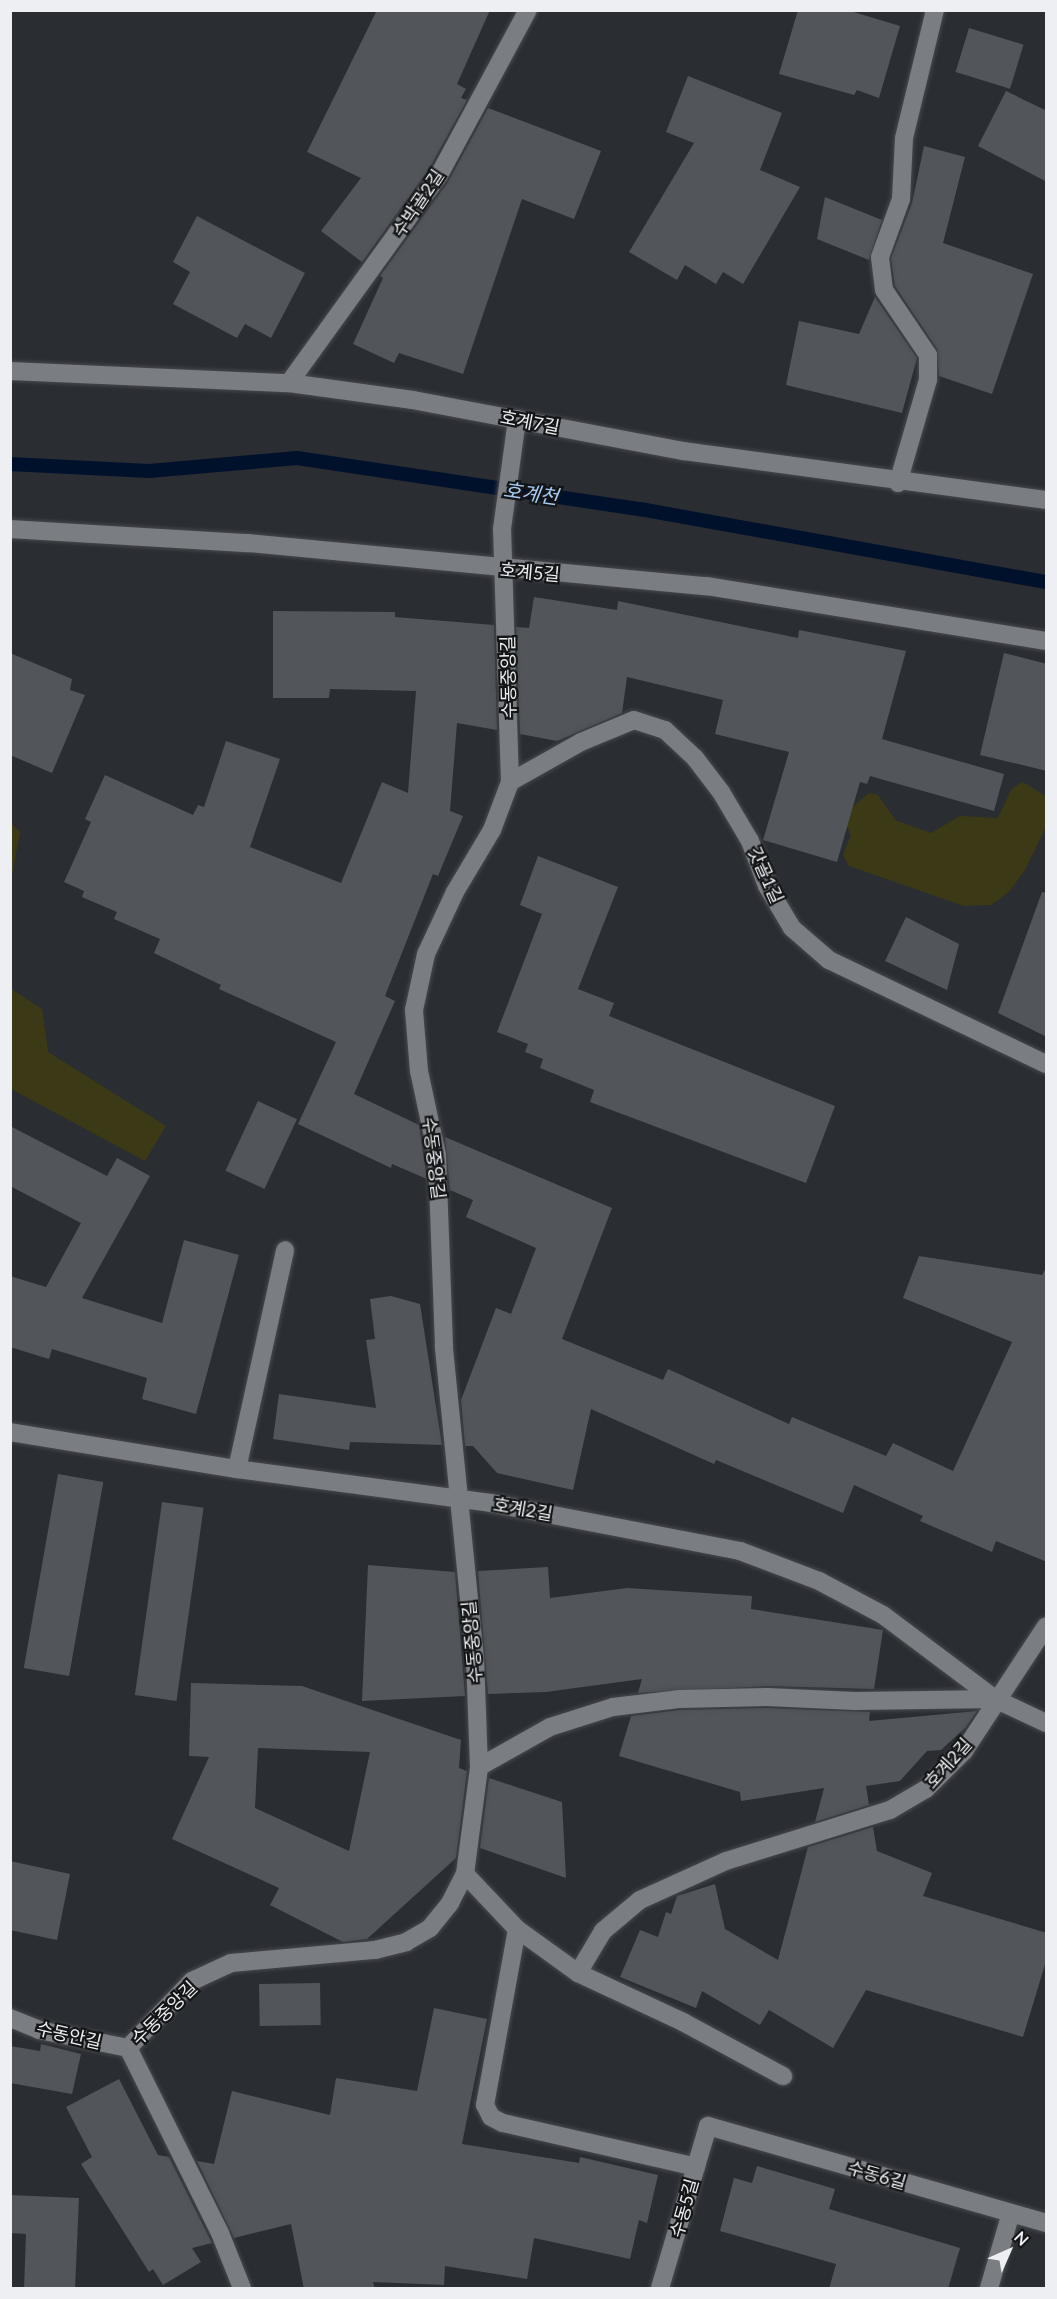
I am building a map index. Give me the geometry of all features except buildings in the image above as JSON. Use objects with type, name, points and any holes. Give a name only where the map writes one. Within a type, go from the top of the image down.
[{"type":"street","name":"수박골2길","points":[[289,383],[439,175],[528,10]]},
{"type":"street","points":[[898,483],[928,380],[928,355],[884,290],[879,257],[901,199],[904,138],[935,10]]},
{"type":"street","name":"호계7길","points":[[10,371],[289,383],[517,419],[684,451],[898,483],[1047,500]]},
{"type":"street","name":"수동중앙길","points":[[242,2289],[220,2233],[128,2048],[192,1981],[231,1963],[375,1950],[406,1942],[430,1928],[450,1903],[465,1874],[479,1767],[475,1659],[444,1346],[437,1155],[419,1071],[414,1010],[426,954],[455,892],[492,830],[510,782],[506,570],[502,529],[517,419]]},
{"type":"street","name":"호계5길","points":[[10,529],[248,543],[506,570],[707,586],[1047,641]]},
{"type":"street","name":"갓골1길","points":[[510,782],[581,742],[634,720],[665,730],[695,758],[721,792],[750,841],[766,886],[792,928],[829,960],[1047,1064]]},
{"type":"street","points":[[237,1469],[285,1250]]},
{"type":"street","name":"호계2길","points":[[10,1432],[237,1469],[458,1499],[740,1551],[819,1581],[883,1616],[995,1699],[1047,1723]]},
{"type":"street","name":"호계2길","points":[[578,1974],[603,1931],[640,1900],[726,1861],[890,1810],[926,1789],[964,1751],[995,1699],[1047,1626]]},
{"type":"street","points":[[479,1767],[550,1727],[613,1707],[679,1699],[767,1697],[855,1701],[995,1699]]},
{"type":"street","points":[[465,1874],[517,1929],[578,1974],[683,2022],[783,2076]]},
{"type":"street","points":[[517,1929],[485,2105],[491,2117],[503,2123],[696,2167]]},
{"type":"street","name":"수동안길","points":[[10,2018],[39,2030],[128,2048]]},
{"type":"street","name":"수동5길","points":[[660,2289],[708,2126]]},
{"type":"street","name":"수동6길","points":[[708,2126],[1047,2223]]},
{"type":"street","points":[[989,2289],[1011,2214]]},
{"type":"shaded area","points":[[1023,782],[1046,796],[1046,827],[1025,870],[1009,892],[991,905],[964,906],[849,866],[843,855],[851,835],[842,816],[869,793],[878,795],[895,820],[931,833],[960,816],[998,818],[1012,788]]},
{"type":"shaded area","points":[[11,823],[20,832],[11,881]]},
{"type":"shaded area","points":[[11,989],[42,1009],[48,1052],[166,1126],[145,1161],[11,1089]]},
{"type":"waterway","name":"호계천","points":[[10,464],[149,471],[297,458],[640,509],[1046,582]]}]
